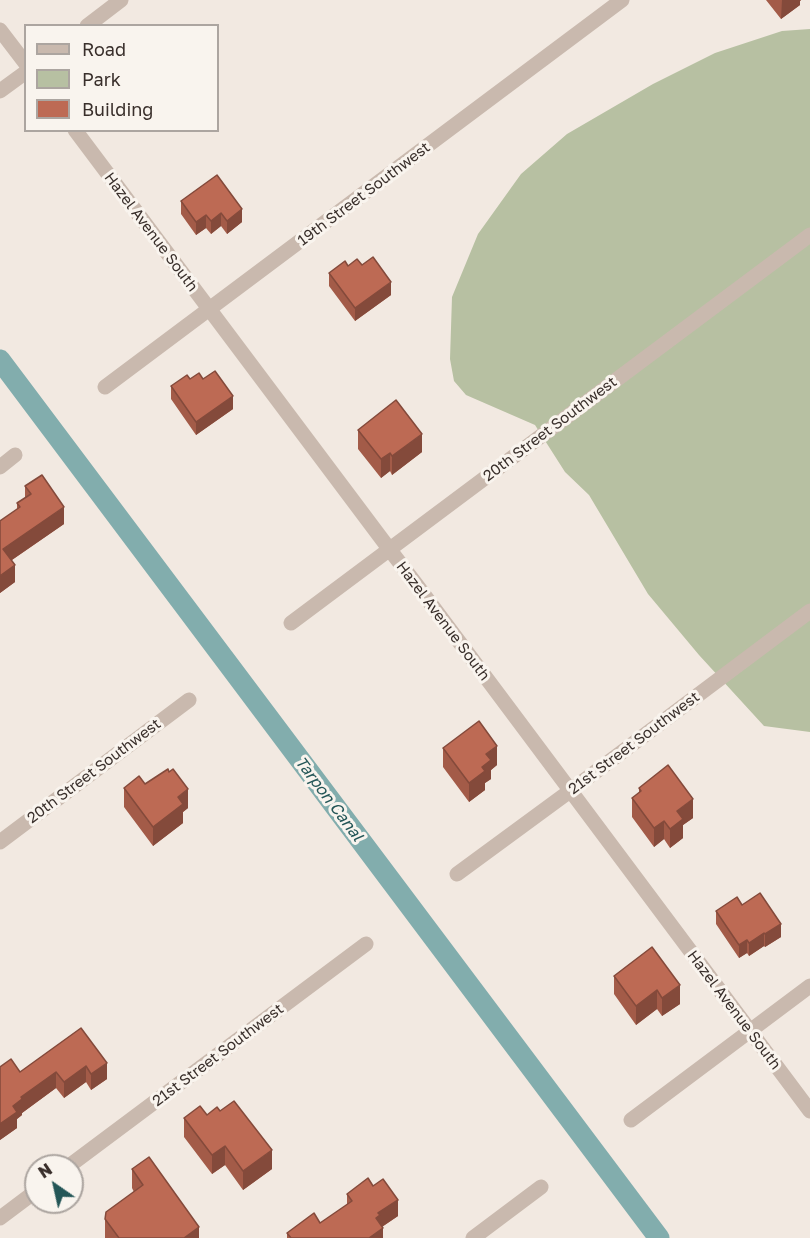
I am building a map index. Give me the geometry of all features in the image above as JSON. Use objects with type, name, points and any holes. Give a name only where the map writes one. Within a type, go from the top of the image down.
[{"type":"street","points":[[90,24],[121,0]]},
{"type":"street","name":"19th Street Southwest","points":[[105,387],[622,0]]},
{"type":"street","points":[[0,30],[24,61]]},
{"type":"street","points":[[0,91],[24,73]]},
{"type":"street","name":"Hazel Avenue South","points":[[76,132],[810,1111]]},
{"type":"street","name":"20th Street Southwest","points":[[291,623],[810,235]]},
{"type":"street","points":[[0,467],[15,455]]},
{"type":"street","name":"21st Street Southwest","points":[[457,874],[810,611]]},
{"type":"street","name":"20th Street Southwest","points":[[0,842],[189,700]]},
{"type":"street","name":"21st Street Southwest","points":[[84,1155],[366,944]]},
{"type":"street","points":[[631,1120],[810,986]]},
{"type":"street","points":[[473,1238],[541,1187]]},
{"type":"street","points":[[0,1218],[24,1200]]},
{"type":"green space","points":[[810,29],[810,732],[764,726],[699,655],[648,594],[589,495],[565,472],[535,425],[466,395],[454,381],[450,359],[452,297],[478,234],[521,174],[567,134],[653,84],[715,53],[782,31]]},
{"type":"building","points":[[217,175],[242,209],[227,221],[221,213],[211,221],[206,215],[196,222],[181,201]]},
{"type":"building","points":[[373,257],[391,282],[355,308],[329,273],[345,261],[348,266],[357,259],[362,265]]},
{"type":"building","points":[[215,371],[233,396],[196,422],[171,386],[187,375],[190,379],[199,373],[203,379]]},
{"type":"building","points":[[396,400],[422,434],[392,456],[390,453],[381,459],[358,430]]},
{"type":"building","points":[[42,475],[64,507],[3,549],[15,565],[0,576],[0,521],[20,507],[17,503],[31,494],[25,486]]},
{"type":"building","points":[[479,721],[497,746],[486,754],[491,760],[482,767],[485,771],[469,783],[443,748]]},
{"type":"building","points":[[668,765],[693,799],[677,811],[683,819],[670,829],[664,821],[654,828],[632,798],[641,791],[639,788]]},
{"type":"building","points":[[168,769],[169,772],[173,769],[188,789],[178,797],[183,804],[153,827],[124,788],[139,776],[145,784]]},
{"type":"building","points":[[760,893],[781,924],[749,943],[747,940],[739,945],[716,911],[737,897],[742,905]]},
{"type":"building","points":[[652,947],[680,985],[662,998],[657,990],[636,1006],[614,976]]},
{"type":"building","points":[[81,1028],[107,1063],[91,1074],[86,1066],[64,1082],[56,1072],[21,1097],[22,1099],[13,1106],[17,1112],[0,1124],[0,1067],[11,1059],[20,1072]]},
{"type":"building","points":[[234,1101],[272,1150],[243,1171],[225,1146],[212,1155],[184,1118],[200,1106],[207,1115],[217,1107],[220,1111]]},
{"type":"building","points":[[149,1157],[199,1227],[184,1238],[119,1238],[105,1219],[106,1212],[143,1185],[132,1169]]},
{"type":"building","points":[[368,1178],[373,1186],[383,1179],[398,1200],[378,1213],[380,1215],[376,1218],[383,1228],[369,1238],[291,1238],[287,1233],[314,1213],[320,1223],[352,1201],[347,1194]]},
{"type":"waterway","name":"Tarpon Canal","points":[[0,360],[659,1238]]}]
